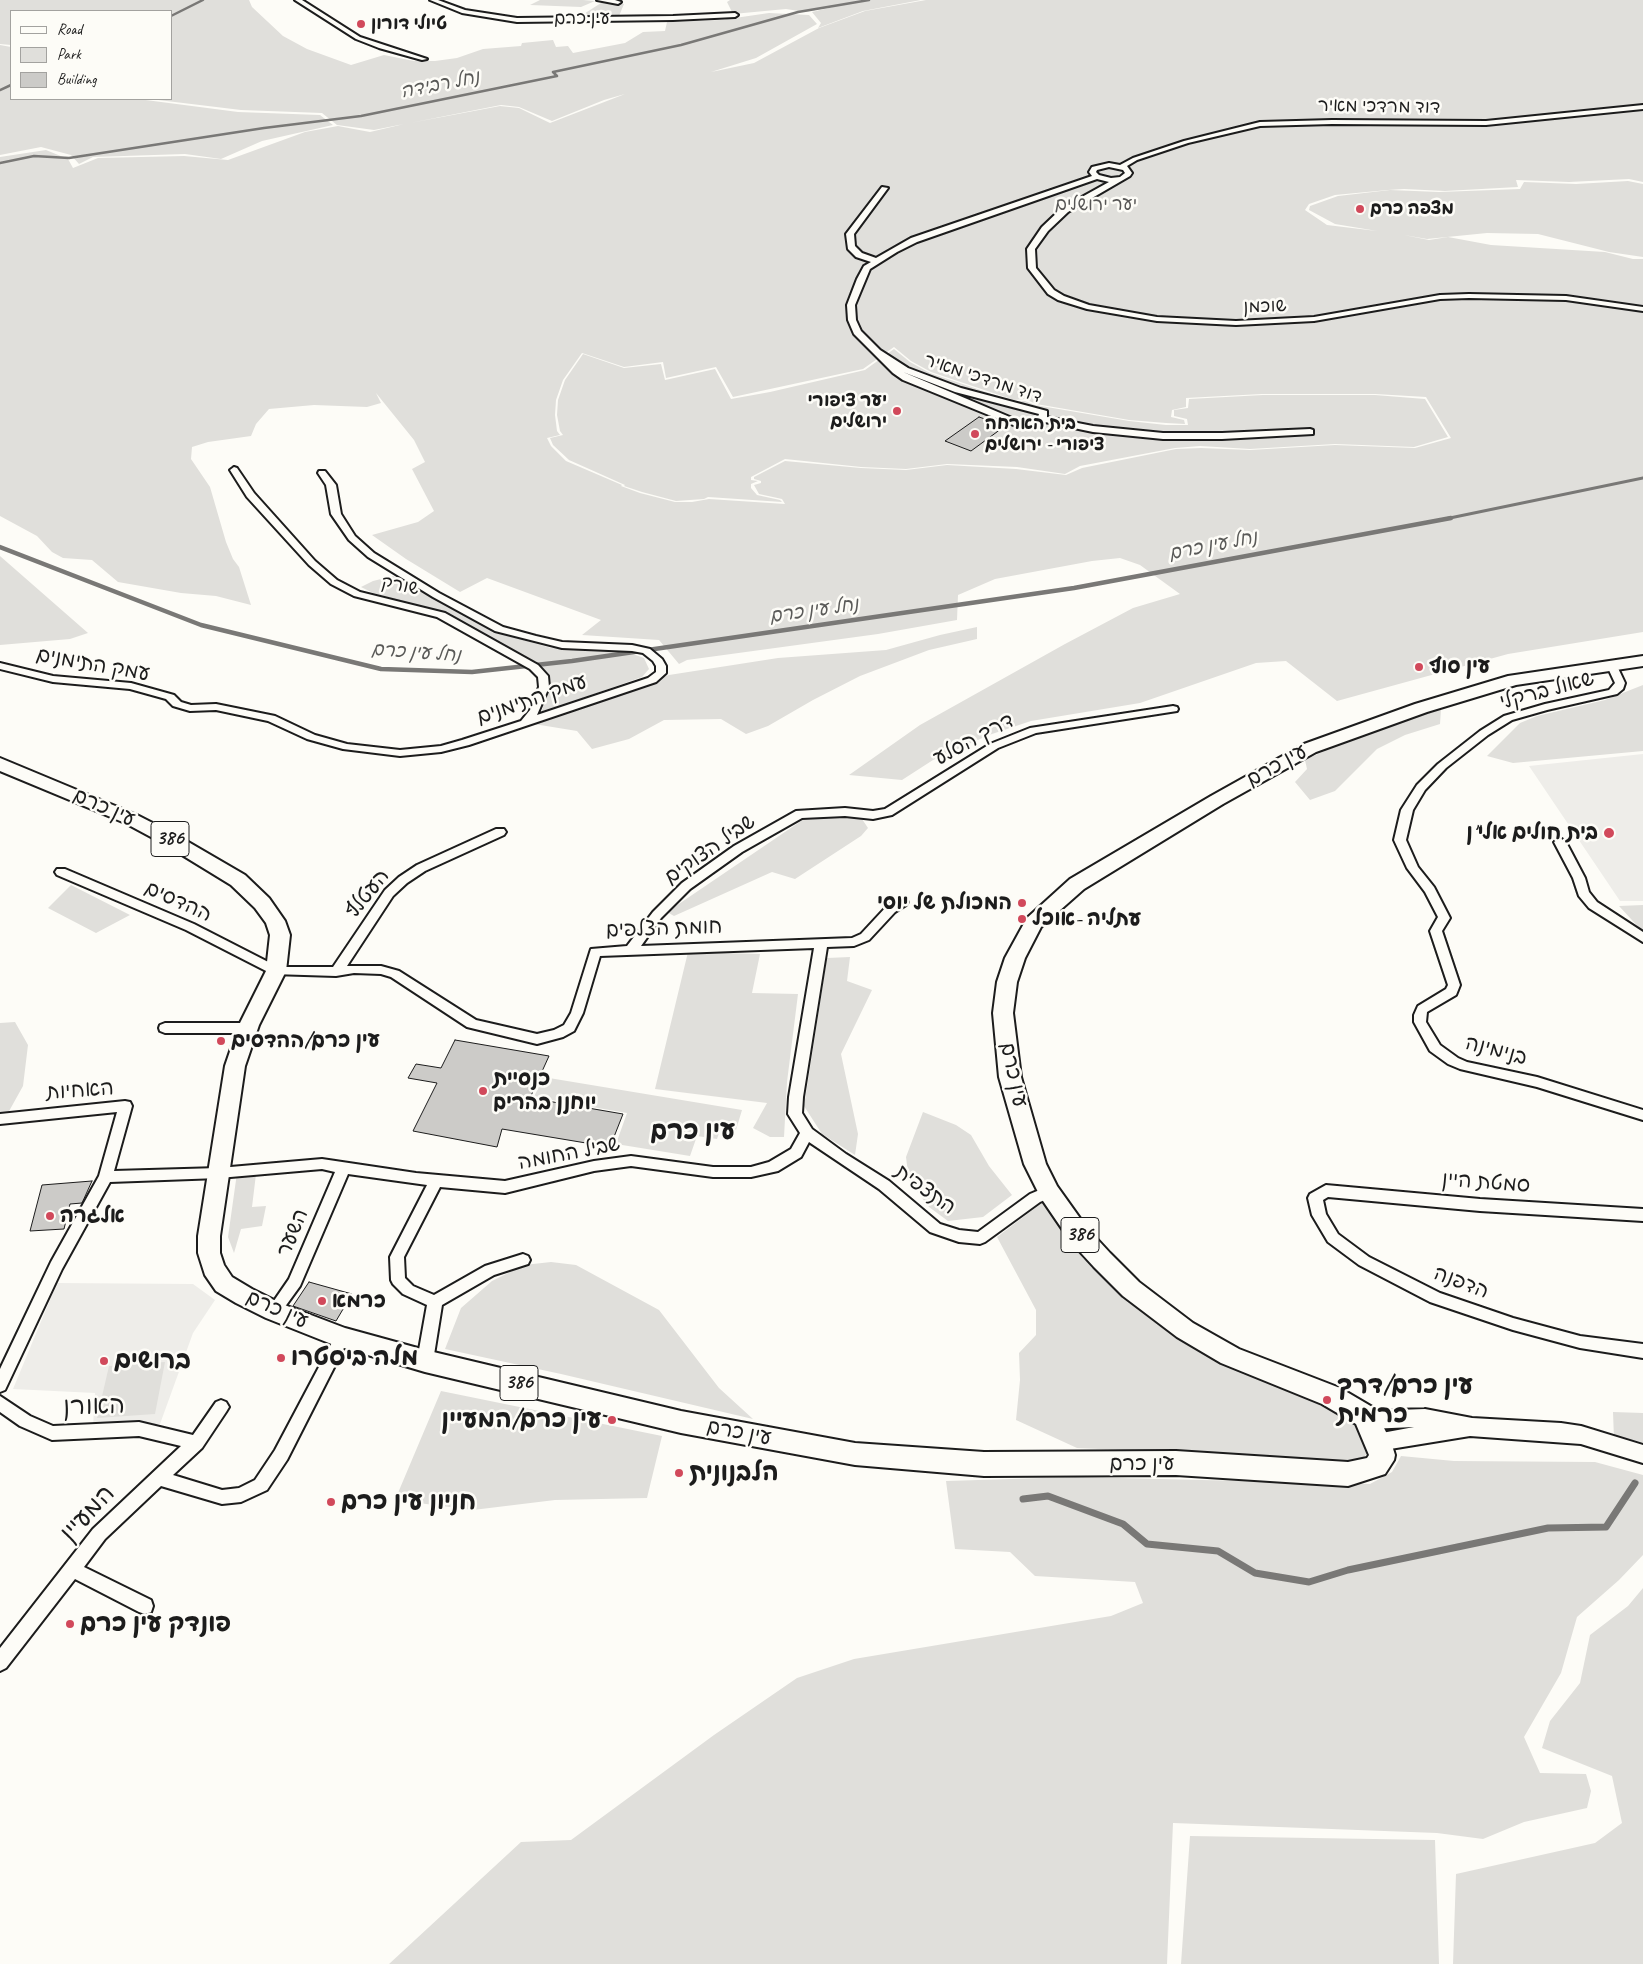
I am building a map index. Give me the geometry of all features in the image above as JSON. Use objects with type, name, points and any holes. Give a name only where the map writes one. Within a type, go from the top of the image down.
[{"type":"main road","name":"עין כרם","points":[[0,764],[131,820],[171,840],[238,880],[262,903],[275,921],[280,935],[276,971],[248,1028],[235,1066],[209,1236],[209,1253],[213,1268],[224,1284],[244,1296],[274,1311],[342,1338],[425,1361],[681,1422],[855,1454],[984,1464],[1176,1463],[1348,1474],[1376,1466],[1381,1460],[1382,1455],[1369,1420],[1359,1411],[1331,1396],[1230,1356],[1185,1330],[1131,1289],[1102,1260],[1079,1235],[1049,1192],[1035,1164],[1010,1078],[1004,1040],[1003,1013],[1007,982],[1015,958],[1034,923],[1077,884],[1274,767],[1310,748],[1404,714],[1492,686],[1531,677],[1643,661]]},
{"type":"street","points":[[298,0],[358,38],[377,46],[424,59]]},
{"type":"street","name":"עין כרם","points":[[433,0],[464,12],[517,20],[673,18],[735,15]]},
{"type":"street","points":[[600,0],[618,2]]},
{"type":"street","name":"דוד מרדכי מאיר","points":[[1121,167],[1135,159],[1186,142],[1260,124],[1332,122],[1486,123],[1643,107]]},
{"type":"street","points":[[1103,165],[1121,167],[1129,173],[1126,177],[1117,180],[1097,177],[1092,172],[1094,168],[1103,165]]},
{"type":"street","name":"דוד מרדכי מאיר","points":[[877,352],[905,370],[958,390],[1044,413],[1042,419],[1032,426],[1023,426],[906,378],[896,371],[877,352],[857,332],[852,320],[851,305],[861,279],[868,268],[877,260],[914,240],[1097,177]]},
{"type":"street","name":"שוכמן","points":[[1117,180],[1065,210],[1045,229],[1031,249],[1032,268],[1051,292],[1061,298],[1087,307],[1126,315],[1156,319],[1219,322],[1278,322],[1314,319],[1440,297],[1469,296],[1566,298],[1643,309]]},
{"type":"street","points":[[877,260],[859,254],[851,247],[850,234],[884,188]]},
{"type":"street","points":[[1042,419],[1093,429],[1163,436],[1222,436],[1310,432]]},
{"type":"street","name":"שורק","points":[[234,470],[250,495],[312,563],[334,582],[358,594],[442,615],[534,667],[543,676],[544,686],[534,711],[525,722]]},
{"type":"street","name":"עמק התימנים","points":[[0,666],[53,679],[132,686],[170,698],[177,704],[190,708],[216,707],[271,718],[311,737],[347,746],[400,753],[441,749],[652,680],[660,673],[658,659],[646,652],[632,648],[562,645],[534,639],[499,629],[465,611],[371,555],[352,538],[336,514],[331,485],[322,473]]},
{"type":"street","name":"שאול ברקלי","points":[[1444,918],[1430,890],[1413,868],[1400,840],[1403,822],[1413,800],[1428,780],[1442,766],[1496,724],[1524,713],[1613,692],[1619,688],[1620,683],[1612,666]]},
{"type":"street","name":"דרך הסלע","points":[[800,814],[845,812],[873,815],[888,812],[994,746],[1034,730],[1173,709]]},
{"type":"street","name":"שביל הצוקים","points":[[630,950],[657,915],[686,886],[738,849],[800,814]]},
{"type":"street","name":"העטלף","points":[[336,972],[389,894],[403,880],[421,868],[500,832]]},
{"type":"street","points":[[1560,842],[1579,878],[1583,893],[1594,905],[1643,938]]},
{"type":"street","name":"ההדסים","points":[[61,872],[190,927],[276,971]]},
{"type":"street","name":"חומת הצלפים","points":[[276,971],[336,972],[354,969],[381,970],[395,974],[472,1024],[537,1039],[558,1034],[569,1028],[578,1013],[595,952],[854,942],[865,937],[891,909],[902,902]]},
{"type":"street","name":"בנימינה","points":[[1444,918],[1436,931],[1454,985],[1452,992],[1422,1009],[1420,1015],[1420,1022],[1435,1048],[1453,1062],[1465,1066],[1537,1082],[1643,1115]]},
{"type":"street","points":[[807,1133],[795,1114],[821,944]]},
{"type":"street","points":[[165,1028],[248,1028]]},
{"type":"street","name":"האחיות","points":[[0,1119],[125,1106],[106,1177],[56,1266],[0,1385]]},
{"type":"street","name":"התצפית","points":[[807,1133],[841,1158],[884,1185],[935,1228],[959,1236],[980,1238],[1035,1198],[1049,1192]]},
{"type":"street","name":"שביל החומה","points":[[219,1173],[322,1164],[436,1181],[505,1187],[594,1166],[632,1161],[713,1172],[751,1172],[773,1167],[796,1153],[807,1133]]},
{"type":"street","name":"השער","points":[[274,1311],[295,1282],[344,1168]]},
{"type":"street","points":[[106,1177],[219,1173]]},
{"type":"street","points":[[435,1302],[408,1290],[398,1280],[397,1257],[436,1181]]},
{"type":"street","name":"סמטת היין","points":[[1326,1191],[1480,1205],[1643,1215]]},
{"type":"street","name":"הדפנה","points":[[1326,1191],[1315,1198],[1319,1215],[1333,1238],[1364,1262],[1435,1298],[1513,1324],[1580,1342],[1643,1352]]},
{"type":"street","points":[[425,1361],[435,1302],[468,1281],[490,1270],[523,1260]]},
{"type":"street","points":[[158,1478],[222,1497],[241,1495],[261,1485],[281,1455],[342,1338]]},
{"type":"street","name":"האורן","points":[[0,1403],[25,1421],[52,1433],[139,1429],[196,1443]]},
{"type":"street","name":"המעיין","points":[[0,1662],[99,1534],[196,1443],[221,1407]]},
{"type":"street","points":[[1369,1420],[1425,1418],[1472,1427],[1535,1429],[1581,1435],[1643,1454]]},
{"type":"street","points":[[1378,1442],[1472,1427]]},
{"type":"street","points":[[72,1569],[145,1606]]},
{"type":"shaded area","name":"בית חולים אלי\"ן","points":[[1643,754],[1643,901],[1620,901],[1529,766]]},
{"type":"shaded area","name":"ברושים","points":[[57,1283],[193,1284],[215,1300],[193,1333],[160,1424],[93,1427],[95,1393],[13,1389]]},
{"type":"green space","name":"יער ירושלים","points":[[0,0],[249,0],[252,7],[283,36],[307,49],[351,65],[384,55],[414,61],[435,61],[457,58],[483,49],[521,46],[522,43],[553,40],[556,47],[568,46],[573,53],[625,43],[643,32],[665,31],[667,22],[721,20],[769,13],[809,15],[817,24],[756,58],[711,72],[754,63],[819,28],[865,11],[926,0],[1643,0],[1643,182],[1629,179],[1569,182],[1516,180],[1518,187],[1445,191],[1404,189],[1388,190],[1335,195],[1309,204],[1305,210],[1327,225],[1377,231],[1335,224],[1309,210],[1310,206],[1338,196],[1390,190],[1439,192],[1520,189],[1524,182],[1576,184],[1628,181],[1643,184],[1643,257],[1609,252],[1538,234],[1487,233],[1427,239],[1404,235],[1429,240],[1448,237],[1491,245],[1605,252],[1633,259],[1643,259],[1643,632],[1508,654],[1337,701],[1286,661],[1256,663],[1140,703],[1031,721],[989,735],[933,760],[902,780],[849,775],[920,725],[1065,644],[1133,608],[1180,594],[1140,565],[1120,558],[1092,561],[995,579],[958,595],[957,620],[878,634],[687,660],[679,664],[659,640],[582,635],[601,620],[487,578],[460,592],[406,559],[372,535],[418,522],[434,511],[412,469],[425,462],[414,440],[376,393],[381,403],[367,407],[314,405],[269,409],[256,424],[251,436],[208,442],[192,447],[191,459],[210,487],[226,542],[233,559],[239,567],[251,605],[216,596],[181,593],[118,582],[92,560],[63,558],[52,552],[37,536],[0,516],[0,157],[46,150],[68,159],[73,168],[98,158],[184,156],[228,160],[305,132],[338,126],[370,132],[404,124],[374,130],[337,125],[322,113],[241,110],[158,100],[172,100],[172,10],[10,10],[10,45],[0,44]],"holes":[[[625,94],[550,123],[519,108],[500,106],[410,123],[501,105],[519,107],[552,121],[604,100]],[[894,347],[911,361],[931,372],[1014,400],[1025,399],[1036,404],[1129,420],[1185,424],[1184,420],[1171,417],[1172,410],[1186,407],[1186,398],[1262,394],[1375,394],[1426,397],[1451,438],[1415,448],[1335,445],[1250,450],[1176,449],[1082,468],[1066,475],[1016,469],[947,465],[906,470],[785,461],[754,477],[754,479],[761,481],[761,483],[754,485],[759,494],[782,499],[785,504],[709,499],[675,502],[640,493],[566,461],[551,446],[547,438],[560,435],[557,431],[555,415],[556,400],[563,380],[582,353],[624,367],[663,362],[666,378],[716,367],[733,397],[863,369]]]},
{"type":"green space","points":[[540,0],[595,1],[581,7],[530,5]]},
{"type":"green space","points":[[730,0],[921,0],[863,11],[818,28],[821,23],[812,12],[833,7],[805,12],[786,9],[733,14],[727,2]]},
{"type":"green space","points":[[601,3],[624,4],[619,16],[579,17]]},
{"type":"green space","points":[[0,45],[10,47],[10,100],[146,100],[238,112],[320,115],[333,125],[262,141],[221,159],[185,154],[93,157],[79,164],[71,155],[41,147],[0,155]]},
{"type":"green space","points":[[894,349],[910,362],[930,373],[1013,401],[1025,401],[1035,405],[1129,421],[1188,425],[1187,419],[1174,416],[1174,410],[1188,408],[1189,399],[1263,395],[1375,395],[1425,399],[1448,437],[1414,447],[1335,444],[1250,449],[1200,446],[1175,448],[1080,466],[1065,474],[1017,467],[947,464],[906,469],[861,467],[785,459],[751,477],[751,480],[758,481],[751,484],[751,488],[757,495],[782,502],[708,497],[676,501],[642,492],[624,486],[569,460],[553,445],[550,438],[563,435],[560,431],[557,415],[558,400],[565,380],[583,354],[624,368],[661,364],[665,380],[715,369],[731,399],[865,370]]},
{"type":"green space","points":[[0,556],[88,633],[70,639],[0,645]]},
{"type":"green space","points":[[393,576],[506,635],[551,648],[627,652],[644,658],[649,669],[642,677],[541,713],[550,687],[549,676],[540,664],[443,612],[373,593],[361,587],[373,581]]},
{"type":"green space","points":[[977,627],[977,639],[929,650],[860,676],[768,726],[746,734],[721,719],[664,720],[629,739],[592,749],[577,731],[534,724],[669,675],[778,658],[886,650]]},
{"type":"green space","points":[[1643,685],[1643,751],[1513,763],[1487,756],[1520,723],[1537,716],[1605,700]]},
{"type":"green space","points":[[1441,709],[1440,724],[1405,735],[1377,749],[1335,791],[1310,800],[1295,782],[1307,769],[1305,760],[1346,741]]},
{"type":"green space","points":[[840,815],[862,819],[868,828],[861,836],[795,879],[772,872],[674,916],[667,912],[807,817]]},
{"type":"green space","points":[[71,885],[130,915],[96,933],[48,908]]},
{"type":"green space","points":[[1643,905],[1643,932],[1619,906]]},
{"type":"green space","points":[[688,952],[760,954],[752,993],[798,994],[787,1082],[784,1137],[770,1137],[753,1128],[767,1103],[655,1089]]},
{"type":"green space","points":[[850,957],[847,981],[872,990],[841,1054],[858,1134],[855,1155],[822,1134],[804,1106],[827,958]]},
{"type":"green space","points":[[15,1022],[28,1045],[23,1086],[8,1113],[0,1114],[0,1023]]},
{"type":"green space","points":[[543,1077],[742,1110],[736,1130],[721,1127],[717,1139],[697,1136],[690,1156],[616,1144],[627,1113],[534,1097]]},
{"type":"green space","points":[[923,1112],[956,1125],[971,1135],[989,1166],[1012,1195],[983,1217],[948,1221],[929,1207],[909,1181],[906,1157]]},
{"type":"green space","points":[[237,1173],[256,1174],[252,1207],[266,1206],[262,1226],[241,1229],[234,1253],[228,1237]]},
{"type":"green space","points":[[1043,1202],[1083,1258],[1123,1294],[1259,1378],[1361,1420],[1368,1452],[1360,1462],[1341,1464],[1264,1456],[1077,1448],[1016,1420],[1020,1380],[1019,1353],[1036,1335],[1036,1310],[997,1237]]},
{"type":"green space","points":[[551,1262],[576,1265],[659,1310],[719,1388],[753,1419],[445,1349],[461,1308],[492,1281],[524,1265]]},
{"type":"green space","points":[[165,1362],[155,1414],[97,1418],[109,1366]]},
{"type":"green space","points":[[441,1391],[662,1436],[647,1498],[555,1500],[473,1510],[395,1500]]},
{"type":"green space","points":[[1613,1412],[1643,1413],[1643,1447],[1614,1439]]},
{"type":"green space","points":[[1401,1456],[1454,1461],[1595,1462],[1643,1475],[1643,1555],[1619,1580],[1577,1617],[1561,1673],[1524,1737],[1540,1773],[1586,1774],[1591,1791],[1587,1808],[1524,1822],[1483,1839],[1437,1833],[1173,1823],[1167,1964],[389,1964],[521,1842],[571,1840],[714,1735],[797,1678],[854,1659],[1111,1616],[1143,1603],[1135,1582],[1035,1576],[1010,1552],[955,1549],[946,1481],[1076,1477],[1370,1484],[1392,1472]]},
{"type":"green space","points":[[1643,1588],[1643,1964],[1453,1964],[1456,1874],[1595,1843],[1622,1823],[1612,1776],[1542,1748],[1550,1721],[1580,1683],[1590,1635],[1628,1606]]},
{"type":"green space","points":[[1190,1836],[1435,1840],[1439,1964],[1181,1964]]},
{"type":"building","name":"בית הארחה ציפורי - ירושלים","points":[[979,417],[1005,426],[971,451],[945,441]]},
{"type":"building","name":"כנסיית יוחנן בהרים","points":[[455,1040],[549,1056],[530,1098],[623,1114],[610,1147],[502,1129],[497,1147],[413,1131],[437,1083],[408,1078],[416,1064],[441,1068]]},
{"type":"building","name":"אלגרה","points":[[92,1181],[82,1203],[70,1204],[64,1229],[30,1231],[42,1185]]},
{"type":"building","name":"כרמא","points":[[309,1282],[352,1294],[336,1321],[293,1306]]},
{"type":"waterway","points":[[172,16],[203,0]]},
{"type":"waterway","name":"נחל רבידה","points":[[0,163],[34,156],[69,158],[264,128],[361,116],[557,76],[553,72],[681,45],[798,12],[869,0]]},
{"type":"waterway","points":[[0,90],[10,85]]},
{"type":"waterway","name":"נחל עין כרם","points":[[1445,519],[1643,478]]},
{"type":"waterway","name":"נחל עין כרם","points":[[0,547],[201,625],[381,669],[472,672],[572,661],[1074,588],[1451,518]]},
{"type":"waterway","points":[[1023,1499],[1048,1496],[1123,1524],[1147,1544],[1218,1551],[1255,1573],[1309,1582],[1348,1570],[1548,1528],[1606,1527],[1635,1483]]},
{"type":"place","name":"טיולי דורון","points":[[361,24]]},
{"type":"place","name":"מצפה כרם","points":[[1360,209]]},
{"type":"place","name":"יער ציפורי ירושלים","points":[[897,411]]},
{"type":"place","name":"בית הארחה ציפורי - ירושלים","points":[[975,434]]},
{"type":"place","name":"עין סוף","points":[[1419,667]]},
{"type":"place","name":"בית חולים אלי\"ן","points":[[1609,833]]},
{"type":"place","name":"המכולת של יוסי","points":[[1022,903]]},
{"type":"place","name":"עתליה -אוכל","points":[[1022,919]]},
{"type":"place","name":"עין כרם/ההדסים","points":[[221,1041]]},
{"type":"place","name":"כנסיית יוחנן בהרים","points":[[483,1091]]},
{"type":"place","name":"אלגרה","points":[[50,1216]]},
{"type":"place","name":"כרמא","points":[[322,1301]]},
{"type":"place","name":"מלה ביסטרו","points":[[281,1358]]},
{"type":"place","name":"ברושים","points":[[104,1361]]},
{"type":"place","name":"עין כרם/דרך כרמית","points":[[1327,1400]]},
{"type":"place","name":"עין כרם/המעיין","points":[[612,1420]]},
{"type":"place","name":"הלבנונית","points":[[679,1473]]},
{"type":"place","name":"חניון עין כרם","points":[[331,1502]]},
{"type":"place","name":"פונדק עין כרם","points":[[70,1624]]},
{"type":"district","name":"עין כרם","points":[[693,1132]]}]
